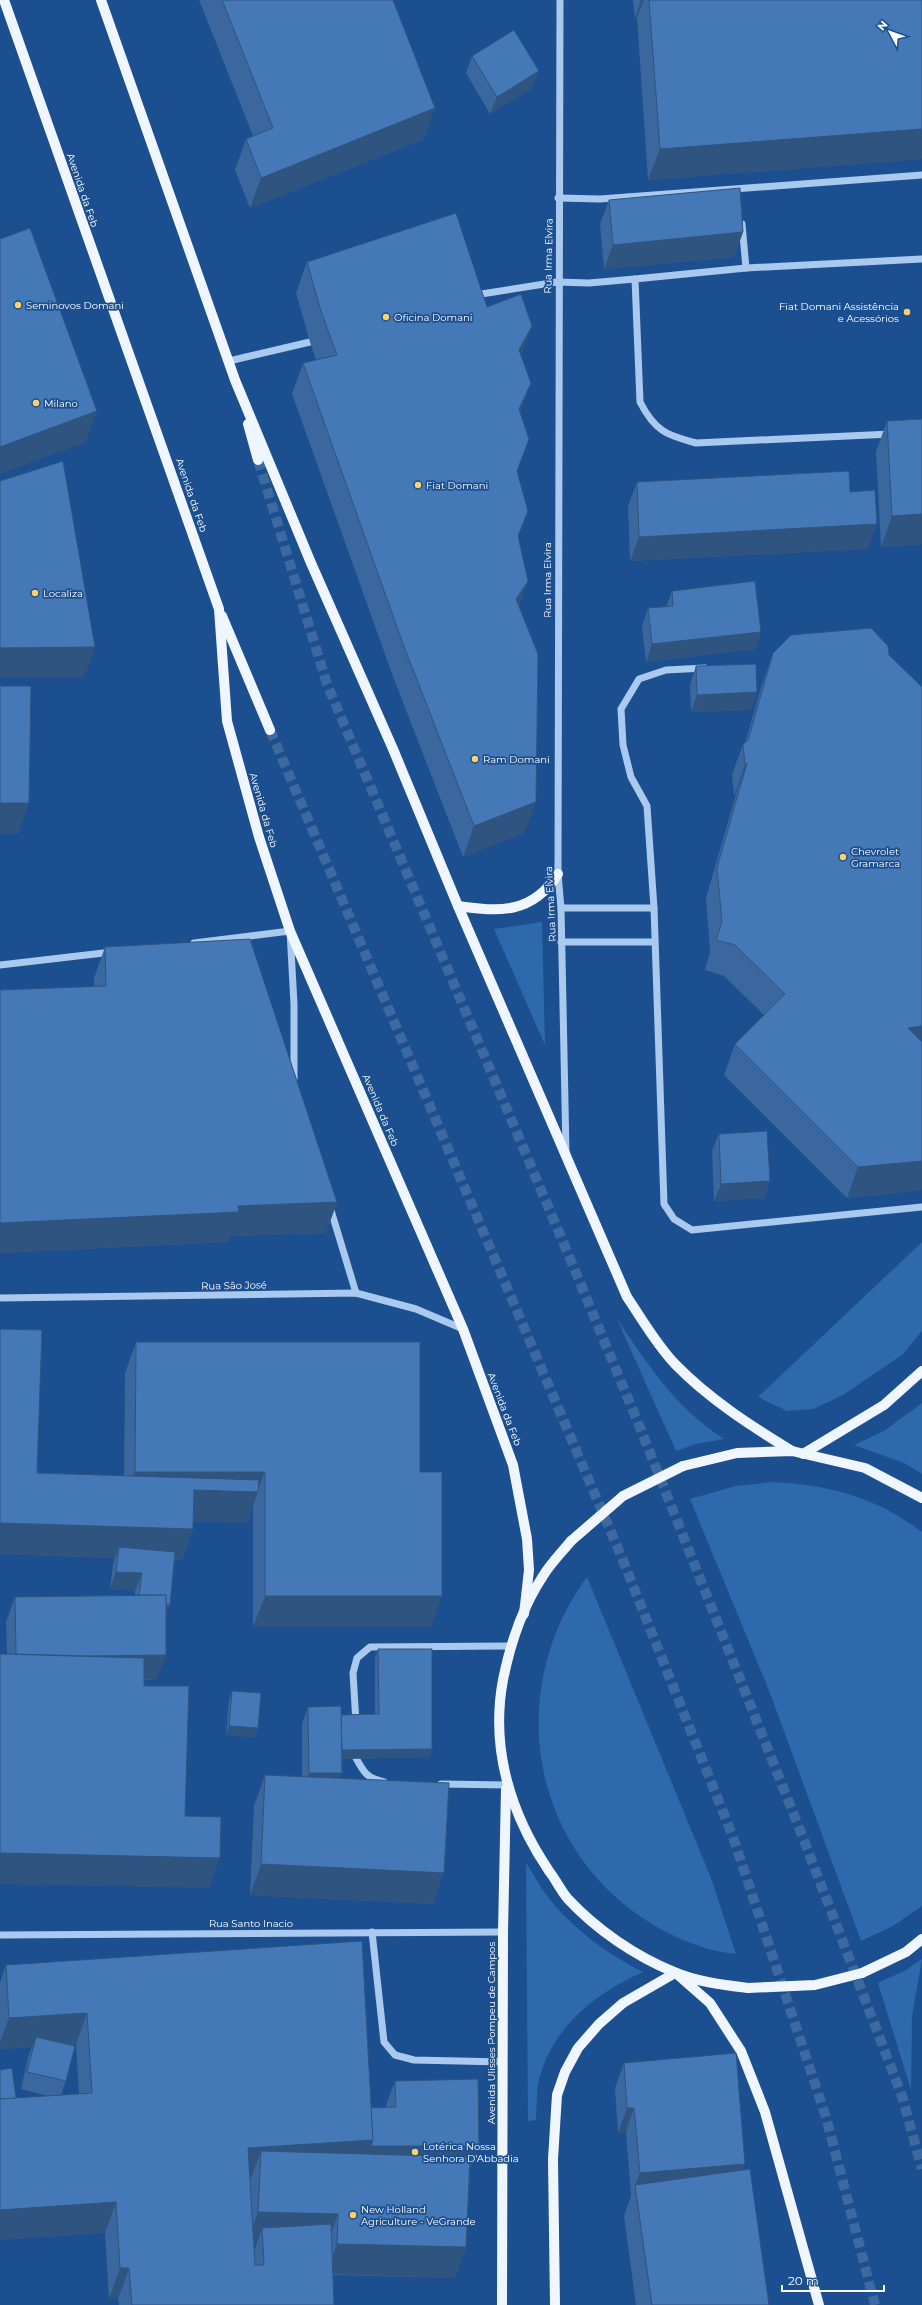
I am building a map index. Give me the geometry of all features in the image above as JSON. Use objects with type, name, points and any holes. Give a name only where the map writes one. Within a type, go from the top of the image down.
[{"type":"main road","name":"Avenida da Feb","points":[[4,0],[219,609],[227,721],[259,837],[290,931],[463,1329],[513,1465],[527,1539],[529,1570],[524,1614]]},
{"type":"main road","points":[[101,0],[229,361],[258,460]]},
{"type":"main road","points":[[235,380],[311,563],[393,749],[566,1160],[627,1297],[661,1346],[693,1382],[737,1417],[792,1452]]},
{"type":"main road","points":[[219,609],[270,730]]},
{"type":"main road","points":[[458,906],[502,910],[524,905],[540,895],[558,874]]},
{"type":"main road","points":[[803,1454],[884,1405],[922,1370]]},
{"type":"main road","points":[[818,2305],[765,2112],[741,2052],[710,2004],[675,1973],[617,1942],[568,1898],[531,1845],[506,1785],[500,1721],[503,1681],[512,1646],[524,1614],[543,1576],[571,1541],[623,1496],[682,1466],[737,1453],[792,1452],[866,1468],[922,1498]]},
{"type":"main road","name":"Avenida Ulisses Pompeu de Campos","points":[[502,2305],[503,1932],[506,1785]]},
{"type":"main road","points":[[555,2305],[553,2159],[557,2095],[565,2072],[578,2048],[599,2024],[623,2003],[675,1973],[718,1984],[748,1988],[815,1985],[862,1973],[906,1952],[922,1939]]},
{"type":"street","name":"Rua Irma Elvira","points":[[560,0],[557,282],[558,874],[561,908],[566,1160]]},
{"type":"street","points":[[558,198],[600,199],[738,192],[922,175]]},
{"type":"street","points":[[741,217],[746,268]]},
{"type":"street","points":[[470,295],[557,282],[635,279],[746,268],[922,259]]},
{"type":"street","points":[[635,279],[640,402],[649,419],[669,436],[696,443],[899,433]]},
{"type":"street","points":[[229,361],[310,342]]},
{"type":"street","points":[[711,668],[666,670],[639,679],[621,709],[623,745],[631,777],[647,806],[654,908],[664,1204],[674,1220],[692,1230],[922,1207]]},
{"type":"street","points":[[561,908],[654,908]]},
{"type":"street","points":[[188,943],[290,931],[294,1004],[294,1088]]},
{"type":"street","points":[[561,942],[654,942]]},
{"type":"street","points":[[0,965],[117,952]]},
{"type":"street","points":[[328,1202],[356,1293]]},
{"type":"street","name":"Rua São José","points":[[0,1298],[356,1293],[416,1309],[463,1329]]},
{"type":"street","points":[[356,1723],[353,1673],[358,1658],[370,1647],[512,1646]]},
{"type":"street","points":[[356,1758],[363,1773],[375,1780],[389,1783]]},
{"type":"street","points":[[436,1784],[506,1785]]},
{"type":"street","points":[[372,1932],[384,2042],[395,2055],[414,2060],[503,2062]]},
{"type":"street","name":"Rua Santo Inacio","points":[[0,1935],[503,1932]]},
{"type":"shaded area","points":[[542,922],[545,1045],[494,929]]},
{"type":"shaded area","points":[[922,1242],[922,1331],[902,1355],[843,1395],[813,1409],[787,1411],[758,1397]]},
{"type":"shaded area","points":[[617,1319],[640,1353],[677,1400],[691,1414],[724,1439],[696,1444],[676,1451]]},
{"type":"shaded area","points":[[922,1403],[922,1474],[904,1463],[854,1445],[884,1431]]},
{"type":"shaded area","points":[[772,1482],[812,1486],[851,1495],[888,1510],[922,1532],[922,1906],[893,1926],[861,1941],[770,1693],[690,1499],[736,1486]]},
{"type":"shaded area","points":[[587,1577],[711,1878],[736,1954],[698,1946],[662,1930],[641,1917],[603,1884],[573,1846],[553,1804],[541,1759],[539,1712],[546,1665],[562,1620]]},
{"type":"shaded area","points":[[526,1863],[545,1893],[557,1908],[579,1930],[603,1949],[643,1972],[626,1980],[593,2001],[565,2028],[545,2061],[539,2080],[536,2120],[528,2121]]},
{"type":"shaded area","points":[[922,1959],[912,2016],[911,2090],[878,1983],[906,1970]]},
{"type":"building","points":[[222,0],[393,0],[435,108],[261,178],[246,139],[273,128]]},
{"type":"building","points":[[649,0],[922,0],[922,129],[660,149]]},
{"type":"building","points":[[514,30],[539,71],[497,97],[472,56]]},
{"type":"building","points":[[740,188],[743,232],[613,245],[609,200]]},
{"type":"building","points":[[456,213],[487,307],[521,294],[532,326],[519,350],[531,383],[519,409],[529,439],[517,471],[528,511],[518,536],[528,581],[516,599],[538,654],[536,802],[474,826],[403,644],[303,363],[337,355],[321,311],[307,262]]},
{"type":"building","points":[[30,228],[97,411],[0,447],[0,239]]},
{"type":"building","points":[[922,419],[922,514],[892,516],[887,421]]},
{"type":"building","name":"Localiza","points":[[63,461],[95,647],[0,648],[0,481]]},
{"type":"building","points":[[849,471],[850,492],[875,490],[877,524],[639,537],[637,482]]},
{"type":"building","points":[[755,581],[761,632],[652,644],[648,608],[673,606],[672,591]]},
{"type":"building","points":[[871,628],[888,646],[889,655],[922,687],[922,1026],[908,1028],[922,1042],[922,1161],[858,1167],[735,1044],[785,994],[735,945],[716,940],[722,922],[717,868],[747,763],[745,765],[743,744],[748,740],[773,653],[791,635]]},
{"type":"building","points":[[756,664],[757,692],[697,695],[696,666]]},
{"type":"building","points":[[0,686],[31,686],[29,803],[0,803]]},
{"type":"building","points":[[250,939],[337,1202],[238,1206],[239,1212],[0,1223],[0,990],[106,986],[105,947]]},
{"type":"building","points":[[767,1131],[770,1181],[721,1184],[719,1134]]},
{"type":"building","points":[[0,1329],[42,1330],[37,1473],[259,1480],[258,1492],[194,1490],[193,1529],[0,1523]]},
{"type":"building","points":[[136,1342],[420,1342],[420,1472],[442,1472],[442,1596],[265,1596],[265,1472],[135,1472]]},
{"type":"building","points":[[119,1547],[175,1552],[170,1605],[166,1605],[166,1595],[139,1595],[142,1573],[116,1572]]},
{"type":"building","points":[[166,1595],[166,1655],[86,1656],[16,1654],[15,1597]]},
{"type":"building","points":[[378,1649],[432,1649],[432,1749],[342,1750],[341,1715],[379,1714]]},
{"type":"building","points":[[0,1654],[144,1658],[144,1686],[189,1686],[185,1816],[221,1817],[220,1858],[0,1853]]},
{"type":"building","points":[[232,1691],[261,1693],[258,1728],[229,1726]]},
{"type":"building","points":[[341,1706],[342,1773],[309,1773],[308,1707]]},
{"type":"building","points":[[265,1775],[449,1783],[444,1873],[261,1864]]},
{"type":"building","points":[[362,1941],[373,2140],[248,2148],[255,2265],[264,2265],[262,2228],[331,2224],[334,2305],[132,2305],[129,2268],[120,2268],[116,2202],[0,2210],[0,2099],[92,2093],[87,2013],[9,2018],[6,1965]]},
{"type":"building","points":[[36,2037],[75,2046],[66,2081],[27,2072]]},
{"type":"building","points":[[736,2053],[745,2164],[640,2173],[634,2108],[627,2108],[624,2063]]},
{"type":"building","points":[[12,2068],[16,2098],[0,2099],[0,2070]]},
{"type":"building","points":[[478,2079],[479,2146],[371,2146],[373,2140],[371,2108],[396,2107],[395,2081]]},
{"type":"building","points":[[261,2151],[470,2157],[466,2247],[337,2244],[338,2214],[258,2212]]},
{"type":"building","points":[[750,2169],[769,2305],[652,2305],[635,2185]]},
{"type":"tunnel","points":[[258,460],[327,684],[641,1430],[800,1830],[902,2096],[922,2169]]},
{"type":"tunnel","points":[[270,730],[622,1558],[733,1837],[826,2117],[875,2305]]},
{"type":"place","name":"Seminovos Domani","points":[[18,305]]},
{"type":"place","name":"Fiat Domani Assistência e Acessórios","points":[[907,312]]},
{"type":"place","name":"Oficina Domani","points":[[386,317]]},
{"type":"place","name":"Milano","points":[[36,403]]},
{"type":"place","name":"Fiat Domani","points":[[418,485]]},
{"type":"place","name":"Localiza","points":[[35,593]]},
{"type":"place","name":"Ram Domani","points":[[475,759]]},
{"type":"place","name":"Chevrolet Gramarca","points":[[843,857]]},
{"type":"place","name":"Lotérica Nossa Senhora D'Abbadia","points":[[415,2152]]},
{"type":"place","name":"New Holland Agriculture - VeGrande","points":[[353,2215]]}]
